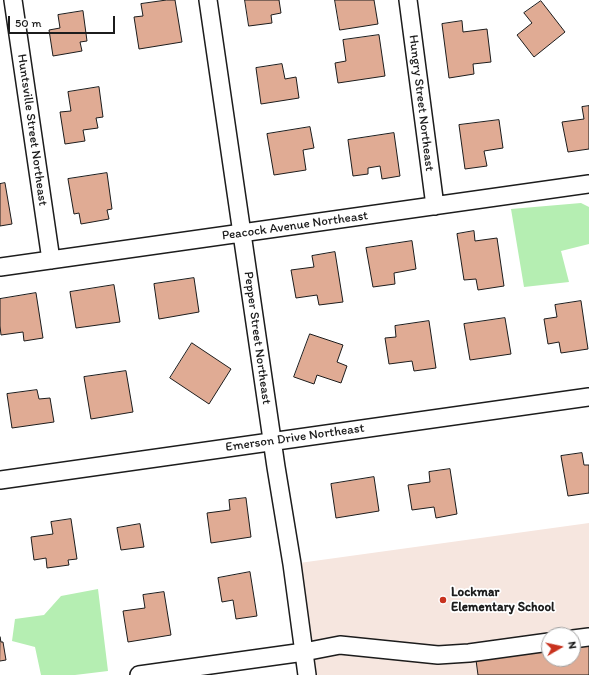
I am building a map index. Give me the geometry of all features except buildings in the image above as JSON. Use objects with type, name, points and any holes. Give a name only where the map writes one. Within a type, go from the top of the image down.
[{"type":"street","name":"Huntsville Street Northeast","points":[[13,0],[51,260]]},
{"type":"street","name":"Pepper Street Northeast","points":[[208,0],[272,442],[292,564],[307,675]]},
{"type":"street","name":"Hungry Street Northeast","points":[[408,0],[435,206]]},
{"type":"street","name":"Peacock Avenue Northeast","points":[[0,267],[589,184]]},
{"type":"street","name":"Emerson Drive Northeast","points":[[0,480],[589,397]]},
{"type":"street","points":[[139,675],[304,652],[340,645],[438,655],[469,653],[541,643]]},
{"type":"shaded area","name":"Lockmar Elementary School","points":[[589,523],[589,675],[307,675],[292,564]]},
{"type":"green space","points":[[581,203],[589,207],[589,244],[561,251],[569,282],[524,287],[511,209]]},
{"type":"green space","points":[[98,589],[108,671],[75,675],[41,675],[35,647],[12,641],[15,619],[44,615],[61,596]]},
{"type":"place","name":"Lockmar Elementary School","points":[[443,600]]}]
